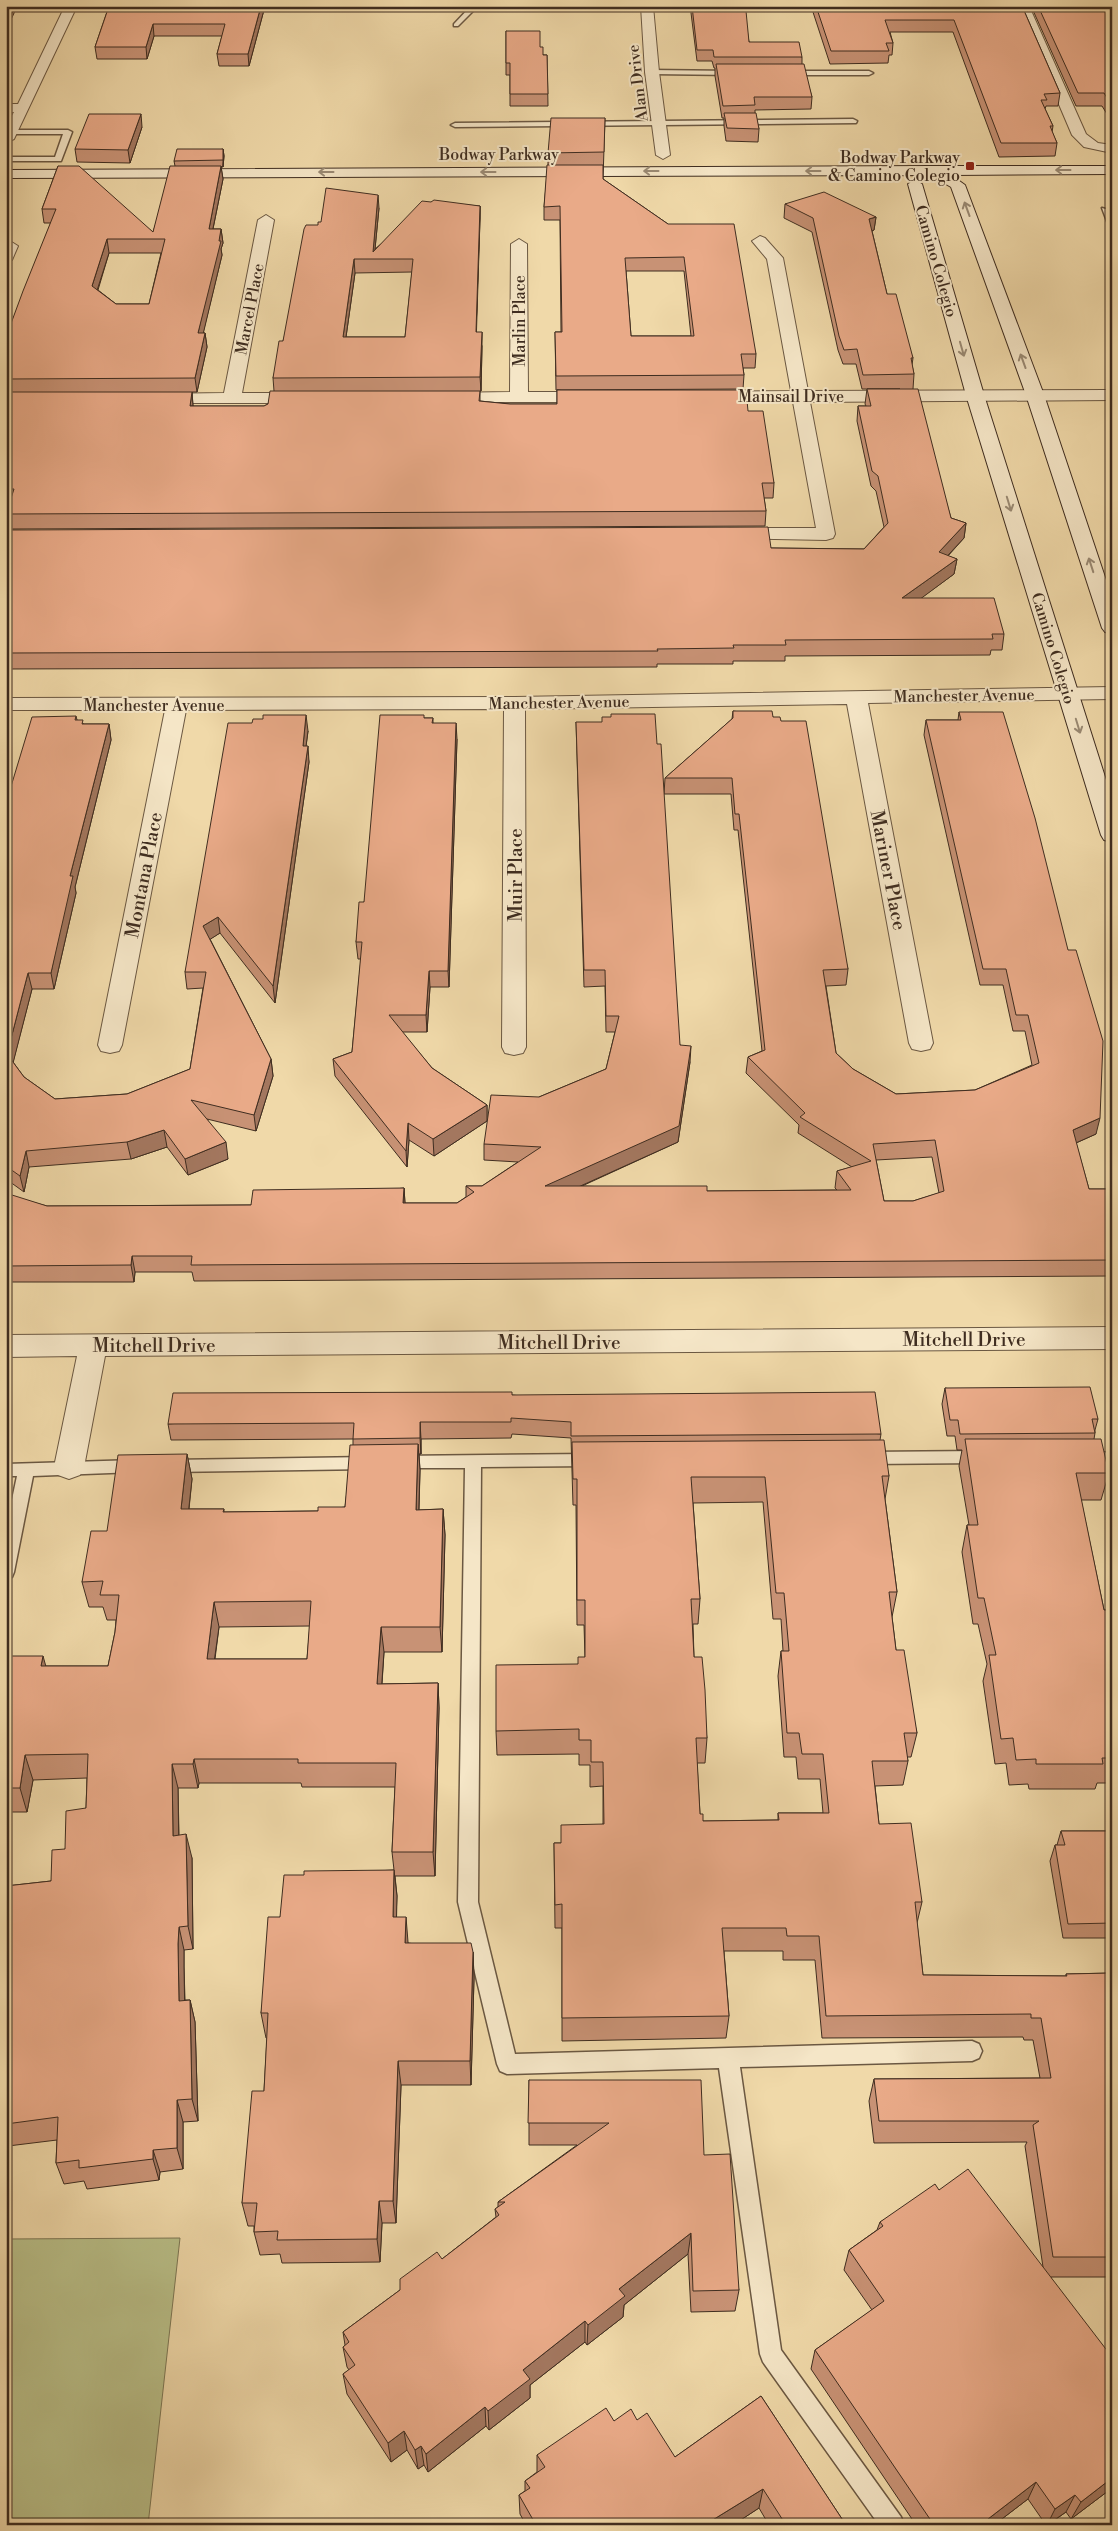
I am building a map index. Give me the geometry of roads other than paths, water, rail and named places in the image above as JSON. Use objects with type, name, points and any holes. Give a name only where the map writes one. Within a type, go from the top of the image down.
[{"type":"street","points":[[8,137],[71,6]]},
{"type":"street","name":"Alan Drive","points":[[646,6],[655,116],[664,155]]},
{"type":"street","points":[[1023,6],[1079,135],[1092,146],[1112,149]]},
{"type":"street","points":[[6,108],[23,108]]},
{"type":"street","points":[[932,170],[958,185],[1035,395],[1112,628]]},
{"type":"street","name":"Camino Colegio","points":[[932,170],[915,184],[975,395],[1112,835]]},
{"type":"street","name":"Bodway Parkway","points":[[6,174],[1112,170]]},
{"type":"street","name":"Bodway Parkway","points":[[6,185],[1112,185]]},
{"type":"street","name":"Marcel Place","points":[[232,399],[266,220]]},
{"type":"street","points":[[716,534],[826,534],[775,258],[760,241]]},
{"type":"street","name":"Marlin Place","points":[[519,244],[519,398]]},
{"type":"street","name":"Mainsail Drive","points":[[694,397],[1112,395]]},
{"type":"street","points":[[430,398],[616,397]]},
{"type":"street","points":[[134,399],[321,398]]},
{"type":"street","name":"Manchester Avenue","points":[[6,704],[515,703],[1112,692]]},
{"type":"street","name":"Mariner Place","points":[[856,697],[921,1043]]},
{"type":"street","name":"Muir Place","points":[[514,1047],[515,703]]},
{"type":"street","name":"Montana Place","points":[[110,1045],[176,705]]},
{"type":"street","name":"Mitchell Drive","points":[[6,1346],[1112,1338]]},
{"type":"street","points":[[69,1467],[93,1346]]},
{"type":"lane","points":[[456,25],[475,6]]},
{"type":"lane","points":[[652,72],[741,73]]},
{"type":"lane","points":[[780,73],[869,73]]},
{"type":"lane","points":[[518,115],[624,114]]},
{"type":"lane","points":[[455,125],[655,116],[853,121]]},
{"type":"lane","points":[[6,159],[58,159],[68,132],[8,137]]},
{"type":"lane","points":[[1105,210],[1112,224]]},
{"type":"lane","points":[[849,1458],[997,1457]]},
{"type":"lane","points":[[1066,1457],[1106,1457],[1112,1460]]},
{"type":"lane","points":[[6,1470],[69,1467],[612,1460]]},
{"type":"lane","points":[[473,1461],[468,1902],[507,2064],[972,2051]]},
{"type":"lane","points":[[6,1572],[26,1470]]},
{"type":"lane","points":[[728,2057],[772,2354],[893,2525]]},
{"type":"place","name":"Bodway Parkway & Camino Colegio","points":[[970,166]]}]
